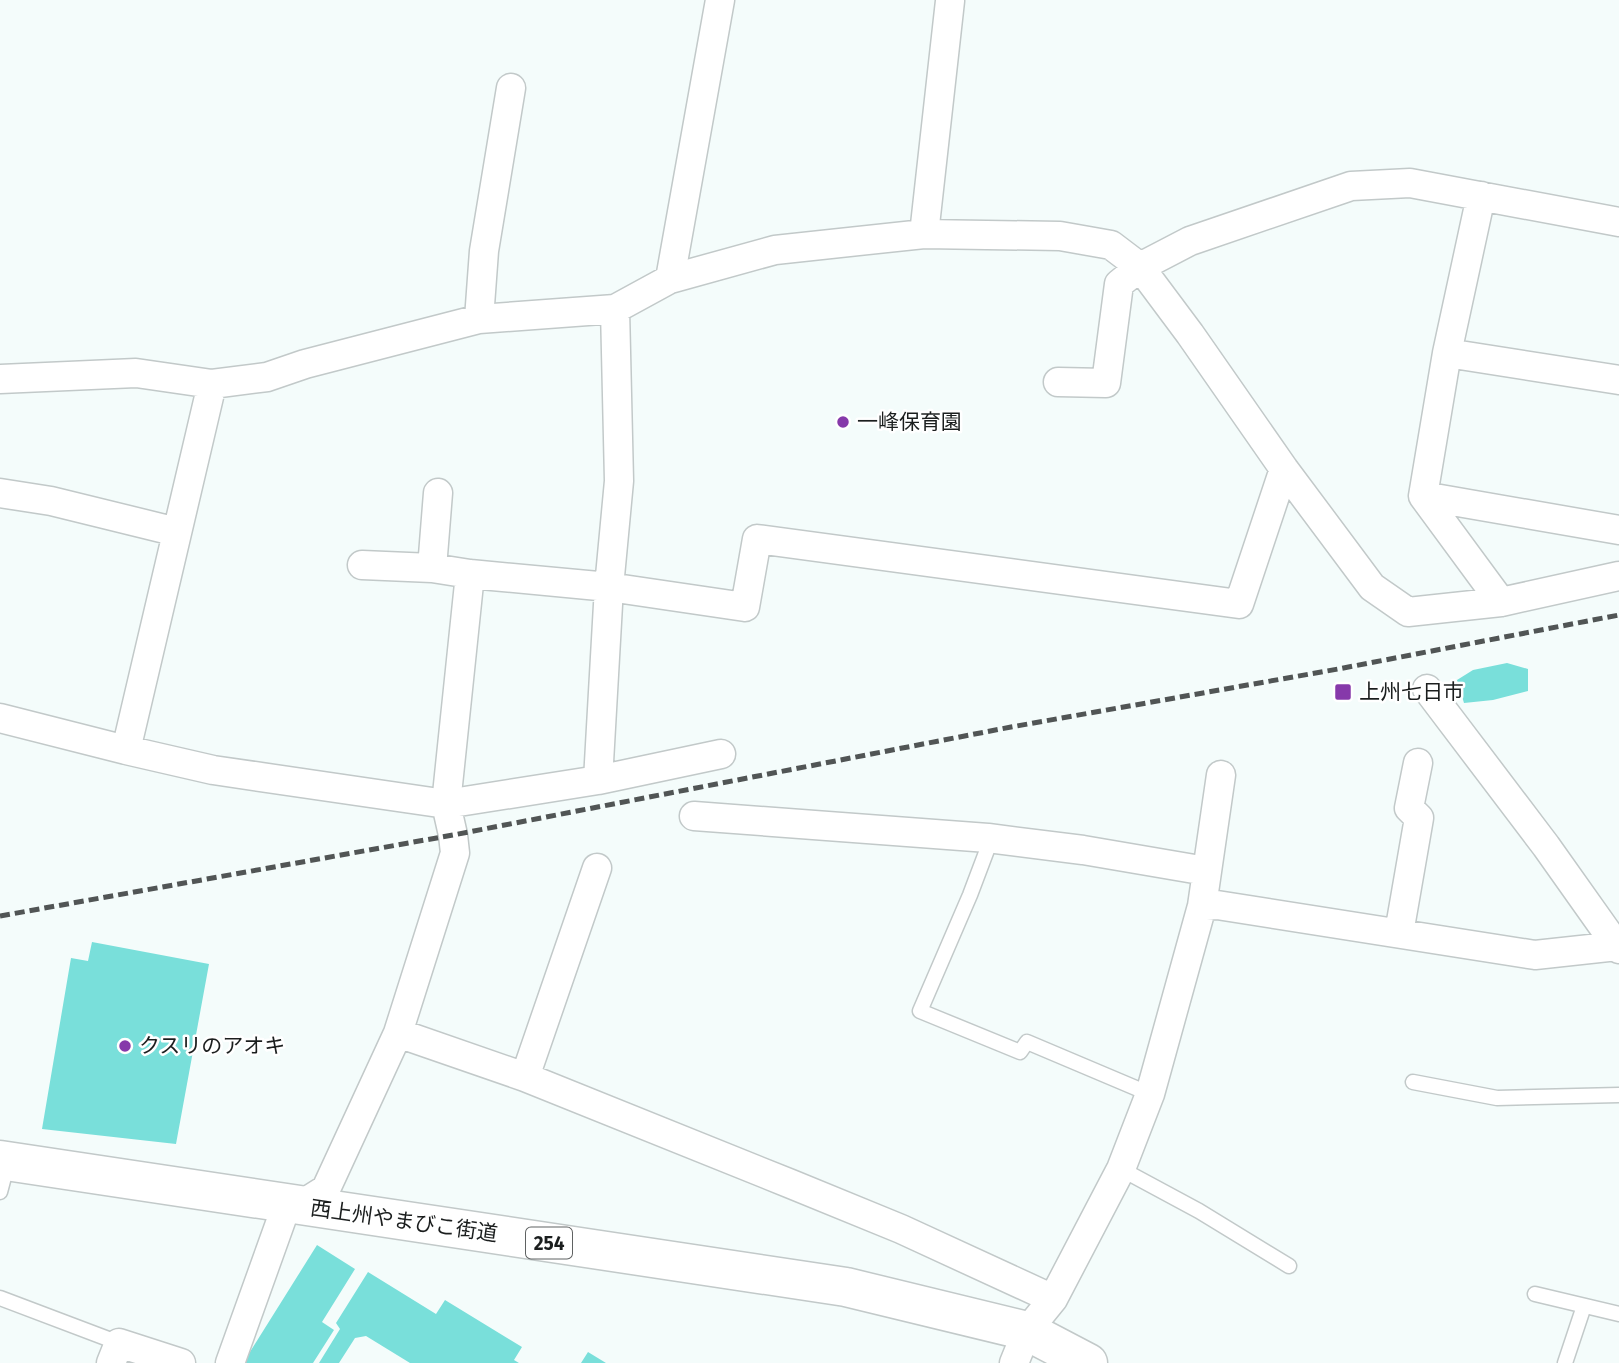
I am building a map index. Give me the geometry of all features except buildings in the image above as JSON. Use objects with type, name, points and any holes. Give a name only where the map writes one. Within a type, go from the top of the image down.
[{"type":"highway","name":"西上州やまびこ街道","points":[[3,1171],[293,1205],[846,1287],[1020,1347],[1088,1363]]},
{"type":"street","points":[[670,279],[720,0]]},
{"type":"street","points":[[924,234],[950,1]]},
{"type":"street","points":[[479,319],[484,251],[511,88]]},
{"type":"street","points":[[1058,382],[1106,383],[1118,284],[1140,267],[1190,241],[1351,186],[1410,183],[1619,222]]},
{"type":"street","points":[[1481,196],[1447,353],[1423,496],[1501,602]]},
{"type":"street","points":[[0,379],[136,373],[212,384],[267,377],[305,363],[479,319],[615,309],[670,279],[775,250],[924,234],[1060,236],[1111,245],[1140,267],[1372,587],[1408,612],[1501,602],[1619,576]]},
{"type":"street","points":[[598,780],[609,587],[619,481],[615,309]]},
{"type":"street","points":[[1447,353],[1619,380]]},
{"type":"street","points":[[125,750],[212,384]]},
{"type":"street","points":[[362,565],[432,568],[609,587],[745,607],[757,539],[1239,604],[1284,469]]},
{"type":"street","points":[[0,493],[51,501],[177,532]]},
{"type":"street","points":[[432,568],[438,493]]},
{"type":"street","points":[[1423,496],[1619,530]]},
{"type":"street","points":[[229,1363],[293,1205],[326,1189],[398,1033],[455,853],[446,804],[470,574]]},
{"type":"street","points":[[1202,906],[1217,905],[1535,955],[1615,937],[1427,689]]},
{"type":"street","points":[[0,718],[213,770],[446,804],[598,780],[721,754]]},
{"type":"street","points":[[1399,933],[1419,818],[1409,808],[1418,763]]},
{"type":"street","points":[[1020,1347],[1053,1299],[1121,1169],[1150,1094],[1202,906],[1221,775]]},
{"type":"street","points":[[694,816],[988,838],[1083,850],[1206,871]]},
{"type":"street","points":[[525,1077],[597,868]]},
{"type":"street","points":[[398,1033],[525,1077],[901,1229],[1053,1299]]},
{"type":"street","points":[[115,1353],[181,1363]]},
{"type":"lane","points":[[988,838],[970,895],[920,1011],[1020,1052],[1027,1042],[1150,1094]]},
{"type":"lane","points":[[1413,1082],[1497,1098],[1619,1095]]},
{"type":"lane","points":[[1121,1169],[1199,1211],[1289,1266]]},
{"type":"lane","points":[[1535,1294],[1619,1314]]},
{"type":"lane","points":[[0,1298],[115,1353]]},
{"type":"lane","points":[[1565,1363],[1584,1306]]},
{"type":"railway","points":[[0,916],[453,835],[1011,727],[1338,669],[1619,615]]},
{"type":"place","name":"一峰保育園","points":[[843,422]]},
{"type":"place","name":"上州七日市","points":[[1343,692]]},
{"type":"place","name":"クスリのアオキ","points":[[125,1046]]}]
